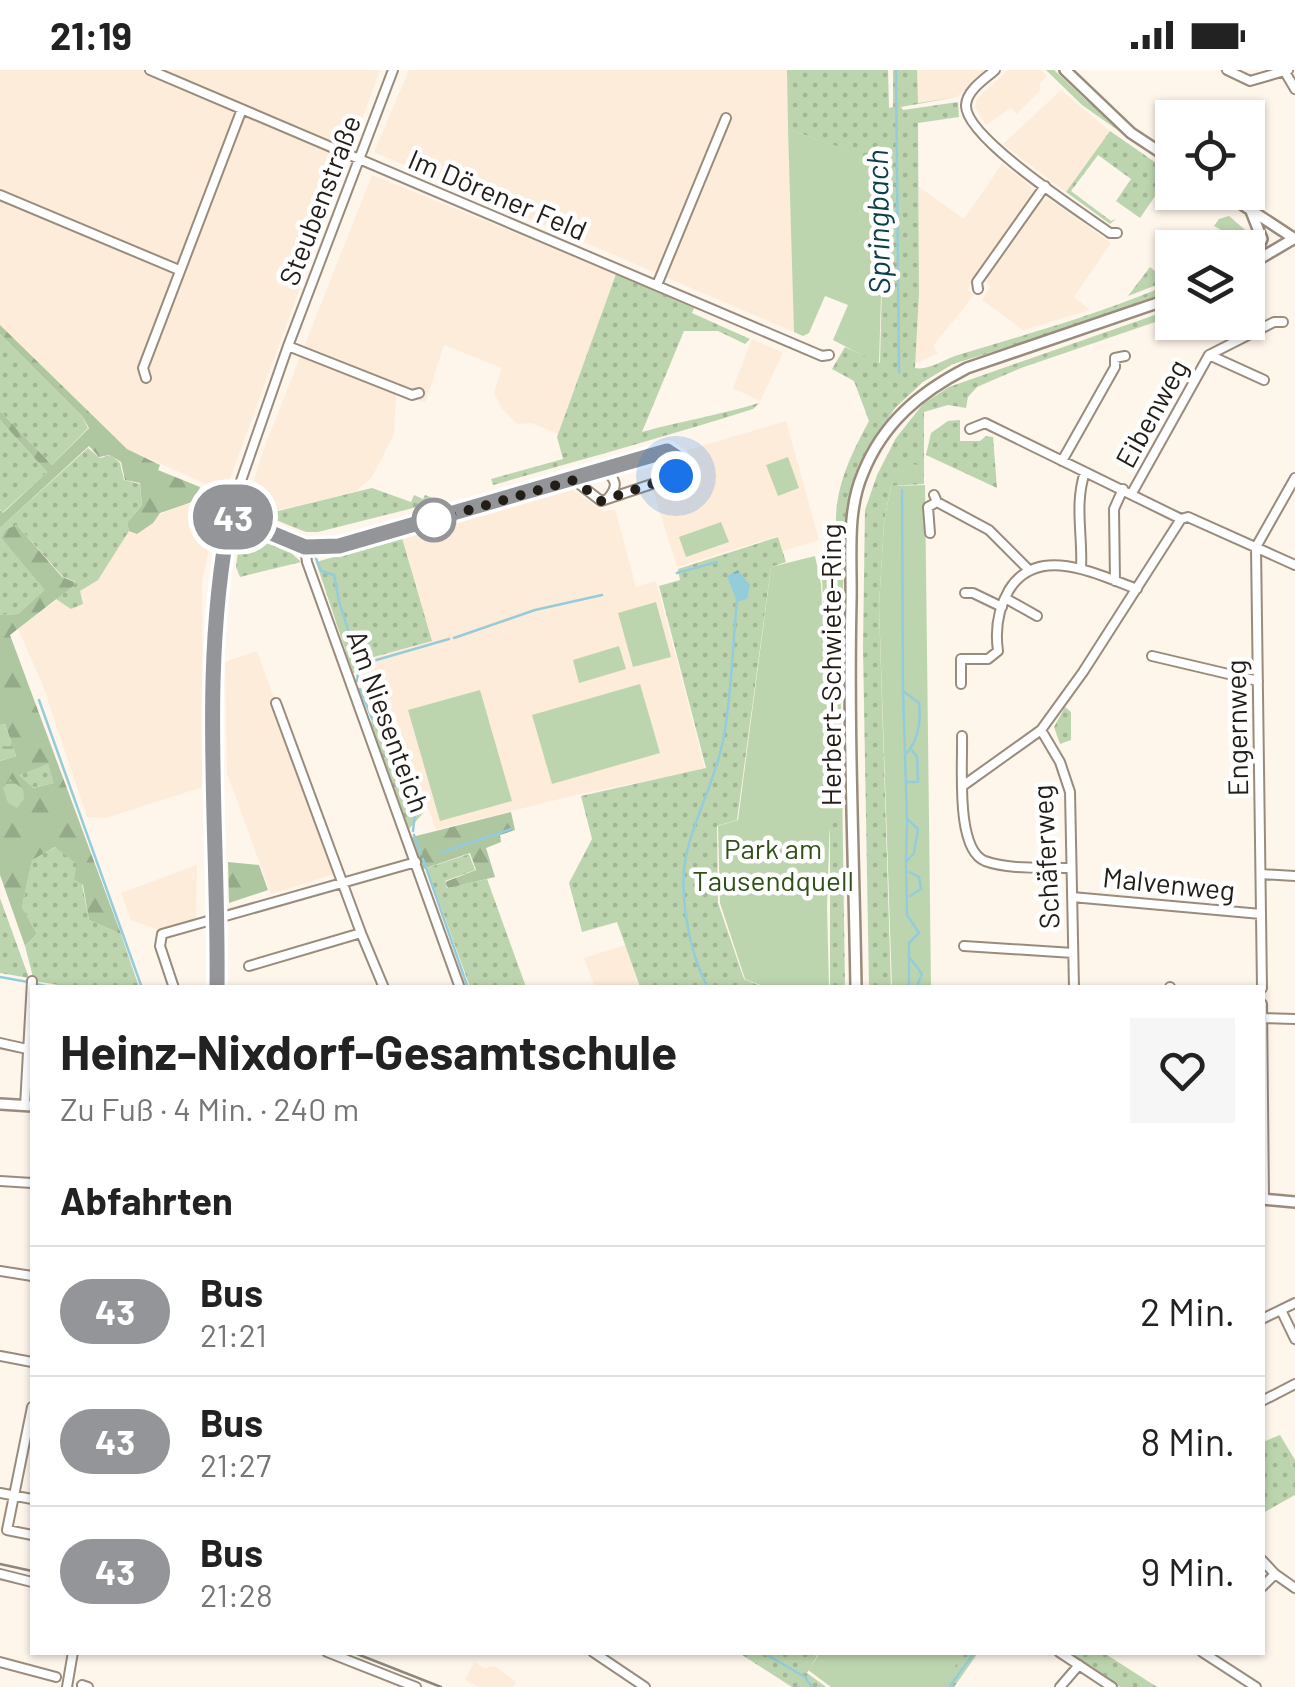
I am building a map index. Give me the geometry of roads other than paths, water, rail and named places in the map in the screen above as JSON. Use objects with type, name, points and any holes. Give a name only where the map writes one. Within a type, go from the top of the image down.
[{"type":"main road","points":[[1065,70],[1132,133],[1155,149]]},
{"type":"main road","points":[[1252,210],[1295,238],[1265,255]]},
{"type":"main road","name":"Herbert-Schwiete-Ring","points":[[856,985],[850,646],[853,507],[862,475],[888,428],[946,379],[967,368],[1155,304]]},
{"type":"main road","points":[[0,1104],[29,1106]]},
{"type":"main road","points":[[1265,1199],[1295,1202]]},
{"type":"street","name":"Im Dörener Feld","points":[[150,70],[814,353],[829,355]]},
{"type":"street","name":"Steubenstraße","points":[[217,985],[212,662],[221,563],[230,516],[288,346],[393,70]]},
{"type":"street","points":[[995,70],[966,103],[968,116],[980,134],[1044,186],[1110,233],[1117,232]]},
{"type":"street","points":[[1227,70],[1250,81],[1287,71],[1295,90]]},
{"type":"street","points":[[146,378],[143,368],[242,109]]},
{"type":"street","points":[[657,285],[726,118]]},
{"type":"street","points":[[978,289],[977,282],[1044,186]]},
{"type":"street","points":[[0,195],[179,270]]},
{"type":"street","name":"Eibenweg","points":[[1116,581],[1114,509],[1209,354],[1256,330],[1283,322]]},
{"type":"street","points":[[288,346],[412,395],[419,394]]},
{"type":"street","name":"Eibenweg","points":[[1209,354],[1254,370],[1264,380]]},
{"type":"street","points":[[1062,460],[1115,367],[1116,358],[1125,356]]},
{"type":"street","points":[[970,429],[986,424],[1182,519],[1188,518],[1295,565]]},
{"type":"street","points":[[230,516],[305,547],[339,546],[667,451],[679,459],[680,468],[671,478],[606,500],[601,501],[574,480]]},
{"type":"street","points":[[605,470],[616,486],[606,500]]},
{"type":"street","points":[[1080,569],[1079,520],[1085,472]]},
{"type":"street","points":[[1256,547],[1295,478]]},
{"type":"street","points":[[930,532],[928,506],[936,499],[988,530],[1029,570]]},
{"type":"street","points":[[964,784],[1041,730],[1182,519]]},
{"type":"street","name":"Am Niesenteich","points":[[305,547],[307,562],[459,985]]},
{"type":"street","name":"Engernweg","points":[[1256,547],[1262,985]]},
{"type":"street","points":[[961,684],[961,656],[988,659],[998,650],[996,630],[1004,602],[1016,580],[1029,570],[1052,564],[1080,569],[1137,589]]},
{"type":"street","points":[[965,594],[1004,602],[1037,616]]},
{"type":"street","points":[[1152,656],[1258,681]]},
{"type":"street","points":[[276,703],[383,985]]},
{"type":"street","name":"Schäferweg","points":[[1041,730],[1060,762],[1070,792],[1074,985]]},
{"type":"street","points":[[962,736],[967,843],[978,857],[998,864],[1070,868]]},
{"type":"street","points":[[173,985],[160,946],[162,934],[416,862]]},
{"type":"street","points":[[1261,874],[1295,876]]},
{"type":"street","name":"Malvenweg","points":[[1072,896],[1261,914]]},
{"type":"street","points":[[249,966],[264,956],[361,933]]},
{"type":"street","points":[[964,946],[1073,953]]},
{"type":"street","points":[[29,1106],[30,1009]]},
{"type":"street","points":[[1265,1018],[1295,1019]]},
{"type":"street","points":[[0,1043],[27,1049]]},
{"type":"street","points":[[0,1180],[30,1183]]},
{"type":"street","points":[[0,1272],[30,1276]]},
{"type":"street","points":[[1265,1318],[1295,1303]]},
{"type":"street","points":[[1281,1310],[1295,1339]]},
{"type":"street","points":[[0,1356],[30,1362]]},
{"type":"street","points":[[1265,1399],[1295,1384]]},
{"type":"street","points":[[30,1431],[7,1530],[30,1535]]},
{"type":"street","points":[[0,1493],[30,1499]]},
{"type":"street","points":[[1265,1564],[1295,1588]]},
{"type":"street","points":[[0,1574],[30,1582]]},
{"type":"street","points":[[1265,1584],[1274,1574]]},
{"type":"street","points":[[67,1687],[72,1655]]},
{"type":"street","points":[[332,1655],[391,1682],[416,1687]]},
{"type":"street","points":[[598,1655],[646,1687]]},
{"type":"street","points":[[1063,1655],[1112,1687]]},
{"type":"street","points":[[1207,1655],[1256,1687]]},
{"type":"street","points":[[0,1662],[56,1677]]},
{"type":"street","points":[[1060,1687],[1078,1665]]},
{"type":"water","points":[[738,570],[750,585],[747,599],[737,602],[727,576]]},
{"type":"waterway","name":"Springbach","points":[[896,70],[899,373]]},
{"type":"waterway","name":"Springbach","points":[[902,490],[903,691],[919,703],[920,709],[916,736],[907,753]]},
{"type":"waterway","points":[[315,556],[321,571],[334,575],[359,665],[357,681]]},
{"type":"waterway","points":[[677,573],[717,562]]},
{"type":"waterway","points":[[454,638],[535,610],[602,595]]},
{"type":"waterway","points":[[707,985],[686,918],[685,861],[723,741],[737,602]]},
{"type":"waterway","points":[[359,665],[449,639]]},
{"type":"waterway","points":[[360,689],[373,721],[388,729],[416,804],[413,831]]},
{"type":"waterway","name":"Springbach","points":[[903,691],[907,819],[918,829],[914,853],[906,862],[907,915],[919,933],[909,943],[909,985]]},
{"type":"waterway","points":[[39,700],[141,985]]},
{"type":"waterway","points":[[906,782],[918,782],[917,757],[912,750]]},
{"type":"waterway","name":"Springbach","points":[[906,862],[907,821]]},
{"type":"waterway","points":[[440,853],[511,829]]},
{"type":"waterway","points":[[414,835],[421,854]]},
{"type":"waterway","points":[[423,859],[467,985]]},
{"type":"waterway","name":"Springbach","points":[[909,872],[919,877],[921,889],[910,896]]},
{"type":"waterway","name":"Springbach","points":[[910,958],[922,974],[917,985]]},
{"type":"waterway","points":[[0,977],[28,982]]},
{"type":"waterway","points":[[36,984],[41,985]]},
{"type":"waterway","points":[[767,1655],[805,1677],[812,1687]]},
{"type":"waterway","name":"Springbach","points":[[949,1687],[973,1655]]},
{"type":"railway","points":[[0,1564],[30,1571]]},
{"type":"railway","points":[[360,1655],[441,1687]]},
{"type":"park label","name":"Park am Tausendquell","points":[[773,864]]}]
